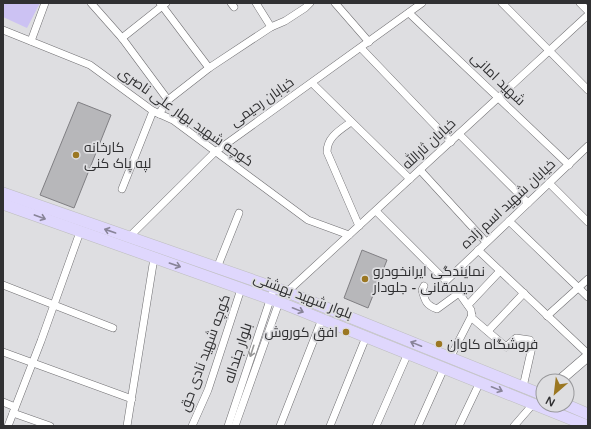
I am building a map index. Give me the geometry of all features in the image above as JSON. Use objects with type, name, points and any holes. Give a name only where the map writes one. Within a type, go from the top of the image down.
[{"type":"main road","name":"بلوار شهید بهشتی","points":[[3,192],[281,290],[535,391]]},
{"type":"main road","name":"بلوار شهید بهشتی","points":[[3,204],[274,300],[534,403],[588,426]]},
{"type":"main road","points":[[575,408],[588,414]]},
{"type":"street","points":[[31,41],[45,3]]},
{"type":"street","points":[[91,3],[122,38],[168,100]]},
{"type":"street","points":[[122,188],[156,112],[168,100],[209,68],[271,27],[285,21],[310,3]]},
{"type":"street","points":[[335,3],[369,42]]},
{"type":"street","points":[[502,3],[588,90]]},
{"type":"street","points":[[580,3],[588,12]]},
{"type":"street","points":[[122,38],[163,4],[209,68]]},
{"type":"street","points":[[256,4],[271,27]]},
{"type":"street","name":"خیابان رحیمی","points":[[129,237],[215,152],[361,48],[409,13],[418,4]]},
{"type":"street","name":"شهید امانی","points":[[409,13],[569,165]]},
{"type":"street","name":"خیابان ثارالله","points":[[281,290],[349,236],[588,15]]},
{"type":"street","name":"کوچه شهید بهار علی ناصری","points":[[3,30],[90,65],[156,112],[173,120],[308,220],[349,236]]},
{"type":"street","points":[[361,48],[451,142]]},
{"type":"street","points":[[312,83],[410,179]]},
{"type":"street","points":[[351,122],[336,134],[327,144],[327,152],[359,226]]},
{"type":"street","points":[[459,134],[528,203]]},
{"type":"street","name":"خیابان شهید اسم زاده","points":[[376,211],[446,280],[588,146]]},
{"type":"street","points":[[420,170],[486,242]]},
{"type":"street","points":[[549,183],[588,222]]},
{"type":"street","points":[[217,268],[239,213]]},
{"type":"street","points":[[509,221],[588,296]]},
{"type":"street","points":[[8,426],[33,363],[80,232]]},
{"type":"street","points":[[478,250],[588,355],[568,373]]},
{"type":"street","points":[[127,426],[154,258]]},
{"type":"street","points":[[468,306],[500,271]]},
{"type":"street","points":[[547,316],[588,280]]},
{"type":"street","points":[[3,285],[113,328]]},
{"type":"street","points":[[424,286],[422,290],[425,300],[430,306],[437,309],[459,293],[468,306],[472,318],[506,347],[516,338],[530,340],[532,347],[523,387]]},
{"type":"street","name":"کوچه شهید نادی حق","points":[[192,426],[208,390],[241,289]]},
{"type":"street","name":"بلوار جنداله","points":[[228,426],[243,391],[274,300],[281,290]]},
{"type":"street","points":[[488,331],[524,293]]},
{"type":"street","points":[[450,358],[472,315]]},
{"type":"street","points":[[280,426],[322,319]]},
{"type":"street","points":[[330,426],[366,337]]},
{"type":"street","points":[[3,352],[132,399]]},
{"type":"street","points":[[376,426],[408,353]]},
{"type":"street","points":[[418,426],[444,368]]},
{"type":"street","points":[[459,426],[480,382]]},
{"type":"street","name":"بلوار جنداله","points":[[235,426],[243,391]]},
{"type":"street","points":[[3,402],[14,410],[50,426]]},
{"type":"street","points":[[514,426],[534,403]]},
{"type":"shaded area","points":[[3,3],[40,3],[27,28],[3,17]]},
{"type":"building","name":"کارخانه لپه پاک کنی","points":[[78,102],[111,115],[74,208],[40,195]]},
{"type":"building","name":"نمایندگی ایرانخودرو دیلمقانی - جلودار","points":[[362,250],[387,260],[368,308],[344,298]]},
{"type":"place","name":"کارخانه لپه پاک کنی","points":[[76,155]]},
{"type":"place","name":"نمایندگی ایرانخودرو دیلمقانی - جلودار","points":[[365,279]]},
{"type":"place","name":"افق کوروش","points":[[346,332]]},
{"type":"place","name":"فروشگاه کاوان","points":[[439,344]]}]
